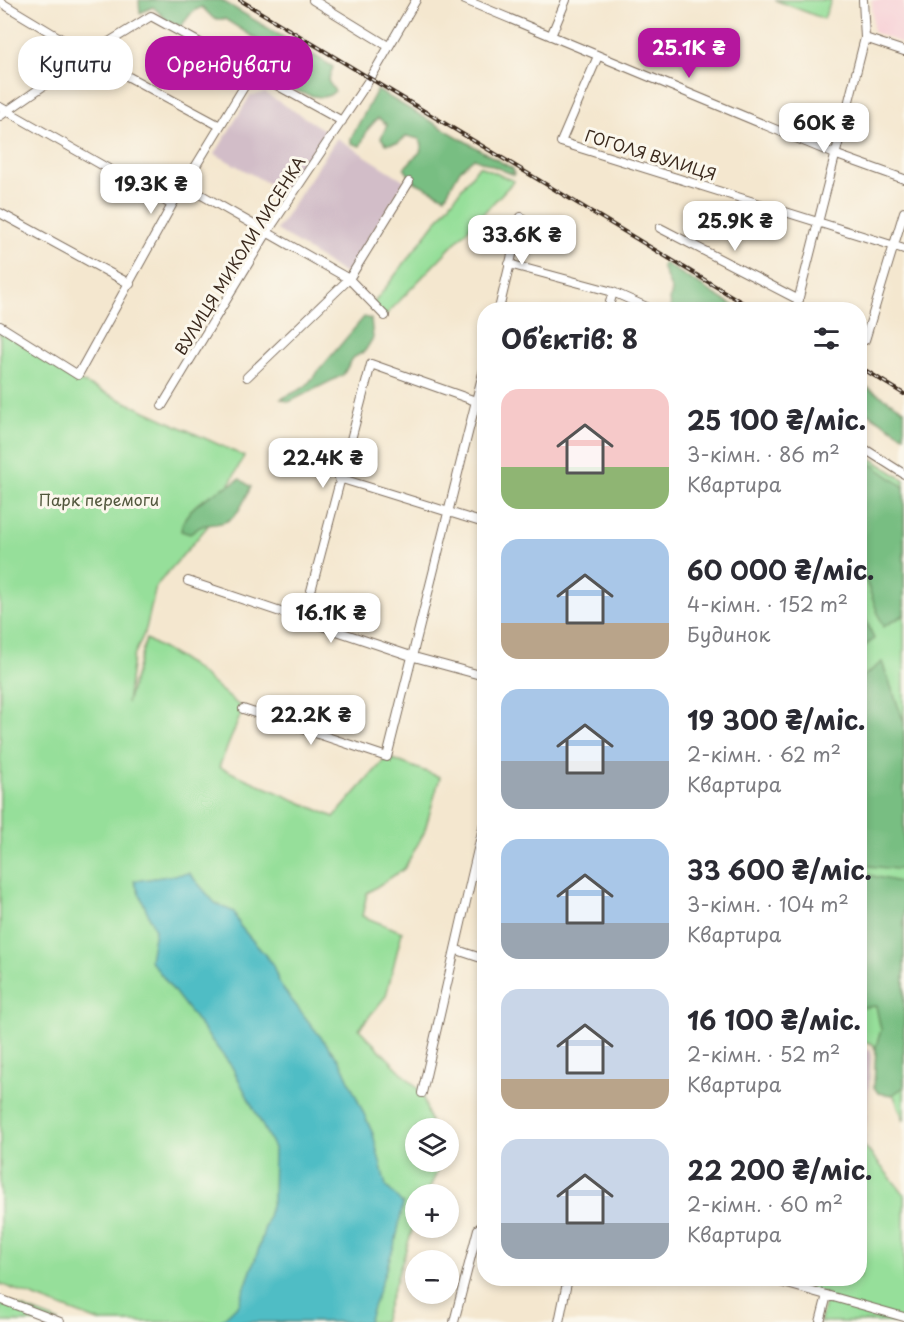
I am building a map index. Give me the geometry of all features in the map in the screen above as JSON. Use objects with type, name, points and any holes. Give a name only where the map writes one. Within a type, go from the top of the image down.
[{"type":"street","points":[[313,0],[388,46]]},
{"type":"street","name":"ВУЛИЦЯ МИКОЛИ ЛИСЕНКА","points":[[162,406],[268,231],[342,121],[416,0]]},
{"type":"street","points":[[465,0],[837,155],[904,179]]},
{"type":"street","points":[[550,36],[566,0]]},
{"type":"street","points":[[799,302],[865,38],[863,0]]},
{"type":"street","points":[[0,2],[56,36]]},
{"type":"street","points":[[119,36],[151,16],[187,36]]},
{"type":"street","points":[[865,38],[904,51]]},
{"type":"street","name":"ГОГОЛЯ ВУЛИЦЯ","points":[[598,56],[561,142],[904,249]]},
{"type":"street","points":[[133,79],[220,126]]},
{"type":"street","points":[[34,90],[2,111],[172,205]]},
{"type":"street","points":[[0,326],[78,375],[172,205],[242,90]]},
{"type":"street","points":[[286,90],[342,121]]},
{"type":"street","points":[[247,377],[349,279],[409,182]]},
{"type":"street","points":[[184,185],[349,279],[385,316]]},
{"type":"street","points":[[867,334],[904,212]]},
{"type":"street","points":[[0,213],[130,284]]},
{"type":"street","points":[[501,302],[521,217]]},
{"type":"street","points":[[660,228],[794,302]]},
{"type":"street","points":[[509,264],[613,292],[635,302]]},
{"type":"street","points":[[610,302],[613,292]]},
{"type":"street","points":[[303,621],[371,364],[477,402]]},
{"type":"street","points":[[243,709],[387,757],[450,512],[477,417]]},
{"type":"street","points":[[867,450],[904,474]]},
{"type":"street","points":[[339,478],[477,521]]},
{"type":"street","points":[[188,581],[414,657],[477,674]]},
{"type":"street","points":[[422,1093],[477,856]]},
{"type":"street","points":[[457,950],[477,957]]},
{"type":"street","points":[[454,1322],[477,1241]]},
{"type":"street","points":[[559,1322],[566,1286]]},
{"type":"street","points":[[795,1286],[904,1317]]},
{"type":"street","points":[[820,1322],[827,1295]]},
{"type":"street","points":[[0,1299],[60,1322]]},
{"type":"shaded area","points":[[872,0],[904,0],[904,44],[873,32]]},
{"type":"shaded area","points":[[265,93],[326,131],[284,192],[215,154],[250,96]]},
{"type":"shaded area","points":[[337,138],[405,181],[345,274],[277,230]]},
{"type":"shaded area","points":[[867,1050],[871,1051],[867,1115]]},
{"type":"green space","points":[[139,0],[221,0],[281,36],[252,36],[225,19],[214,19],[202,7],[193,11],[181,26],[169,22],[153,7],[140,13]]},
{"type":"green space","points":[[775,0],[831,0],[824,19]]},
{"type":"green space","points":[[313,55],[333,67],[328,81],[335,91],[329,96],[321,97],[293,90],[313,90]]},
{"type":"green space","points":[[377,90],[513,169],[514,175],[474,158],[460,170],[445,197],[413,181],[404,168],[420,152],[422,145],[419,139],[407,136],[398,143],[386,144],[381,138],[387,125],[378,118],[368,129],[360,146],[351,143],[351,138]]},
{"type":"green space","points":[[479,166],[514,181],[385,316],[373,304]]},
{"type":"green space","points":[[664,263],[728,302],[670,302],[672,291],[662,266]]},
{"type":"green space","points":[[364,317],[371,319],[373,338],[365,351],[353,358],[343,375],[289,402],[281,399],[305,387]]},
{"type":"green space","name":"Парк перемоги","points":[[0,329],[73,378],[244,456],[207,527],[156,586],[146,629],[133,658],[127,703],[146,639],[191,665],[243,709],[219,767],[334,817],[387,757],[440,777],[424,833],[404,869],[367,893],[362,916],[402,932],[386,996],[359,1029],[422,1093],[429,1118],[405,1118],[405,1172],[437,1172],[432,1184],[405,1184],[405,1238],[410,1238],[383,1322],[101,1322],[0,1284]]},
{"type":"green space","points":[[867,387],[904,410],[904,436],[867,412]]},
{"type":"green space","points":[[867,456],[904,480],[904,1121],[873,1044],[867,1042]]},
{"type":"green space","points":[[867,461],[904,487],[904,615],[883,627],[867,584]]},
{"type":"green space","points":[[240,479],[251,487],[240,509],[232,518],[221,523],[203,526],[190,534],[181,531],[188,513],[195,506]]},
{"type":"green space","points":[[867,622],[874,639],[867,644]]},
{"type":"green space","points":[[882,662],[904,722],[904,870],[867,866],[867,674]]},
{"type":"green space","points":[[867,875],[904,883],[904,1087],[892,1095],[878,1093],[874,1087],[876,1046],[881,1030],[876,1006],[867,1007]]},
{"type":"green space","points":[[867,1149],[904,1194],[904,1322],[820,1322],[827,1295],[799,1286],[867,1286]]},
{"type":"green space","points":[[0,1299],[60,1322],[0,1322]]},
{"type":"water","points":[[189,873],[215,903],[234,912],[240,926],[272,963],[280,985],[341,1063],[373,1134],[386,1186],[403,1204],[396,1240],[368,1322],[220,1322],[239,1304],[258,1251],[273,1199],[274,1148],[232,1067],[150,960],[155,930],[134,881]]},
{"type":"railway","points":[[240,0],[741,302]]},
{"type":"railway","points":[[867,371],[904,394]]}]
